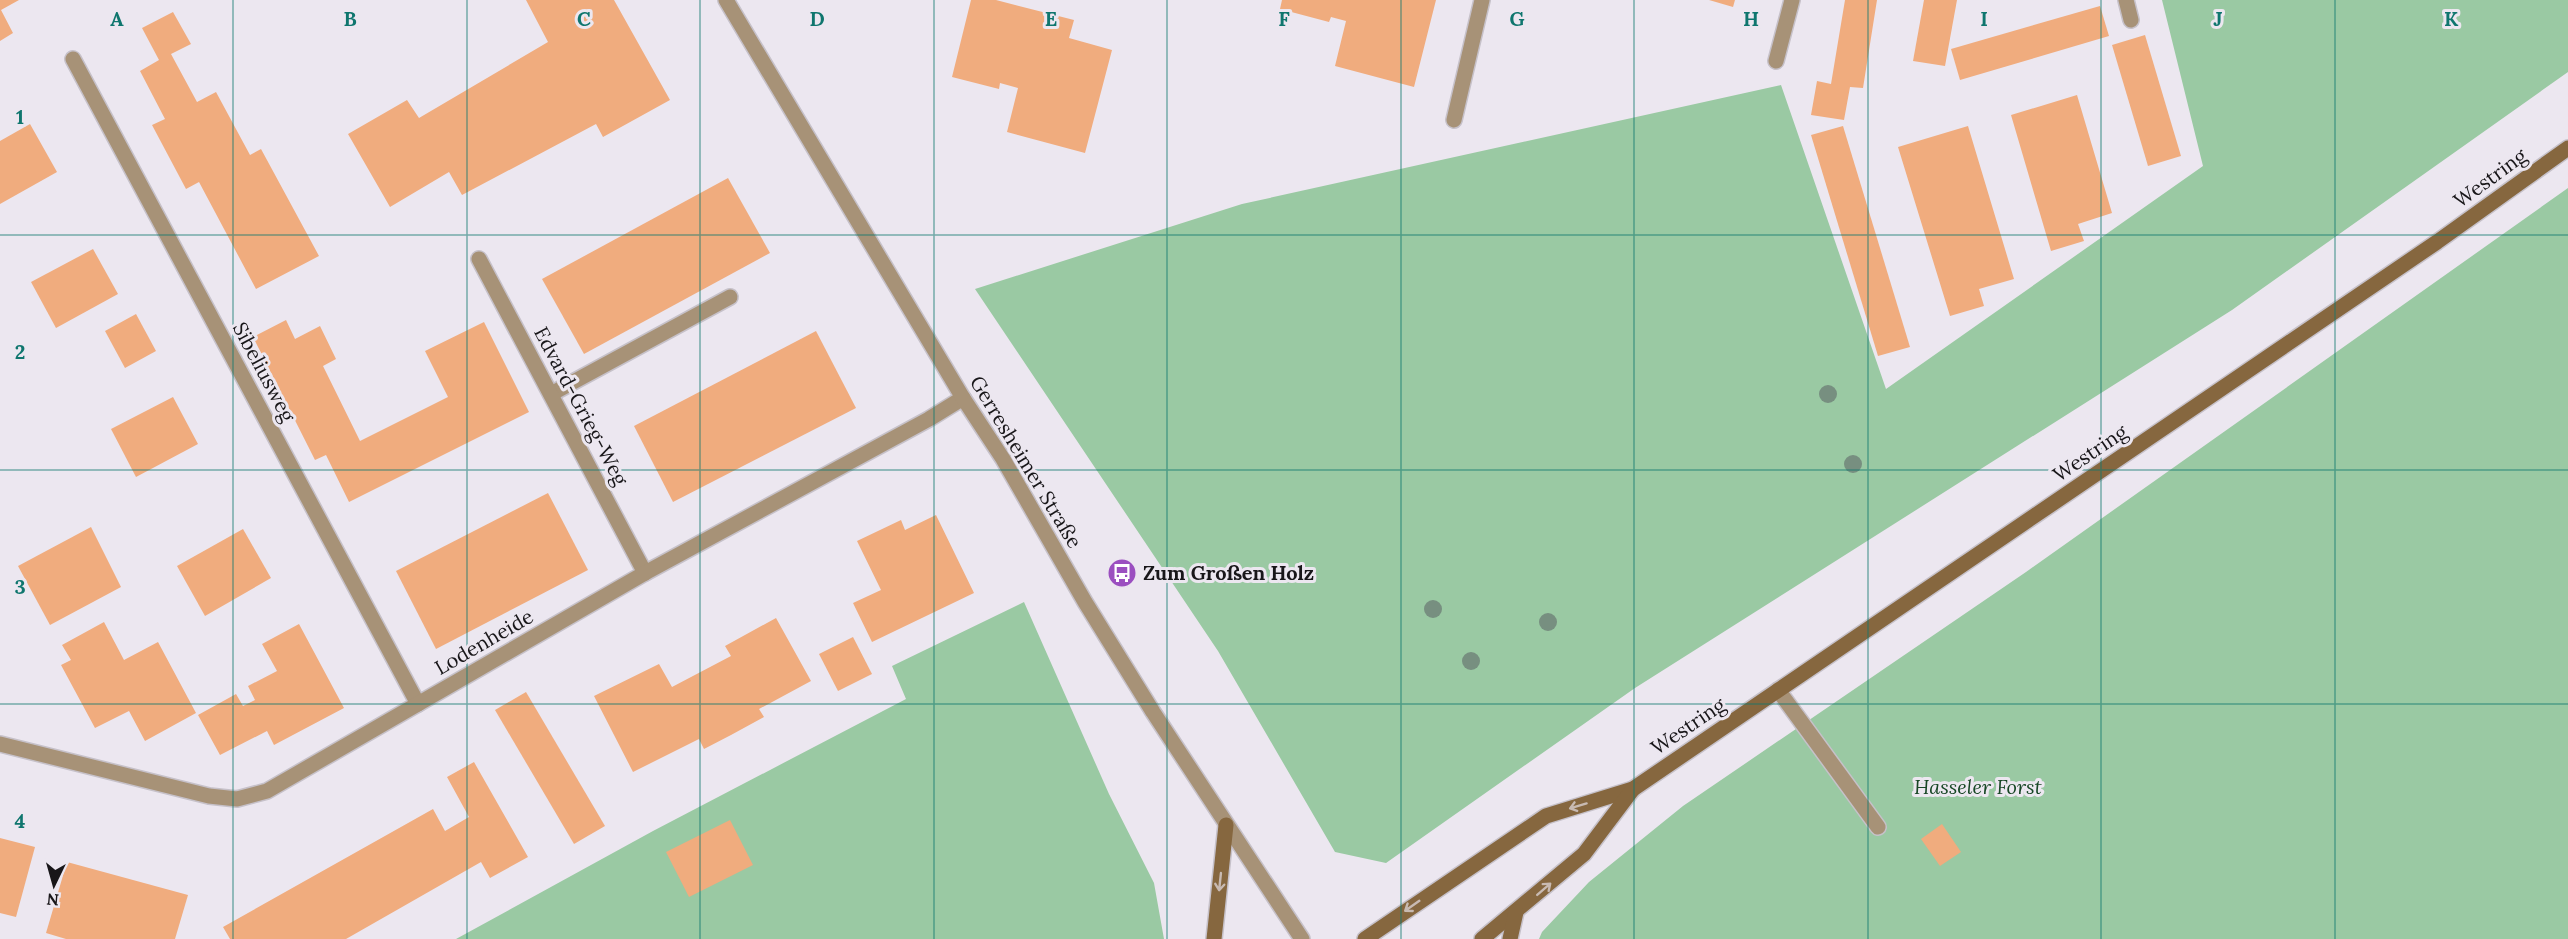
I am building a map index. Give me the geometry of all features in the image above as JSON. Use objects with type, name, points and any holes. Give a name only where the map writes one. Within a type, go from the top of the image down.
[{"type":"main road","name":"Westring","points":[[1365,939],[1546,816],[1633,789],[2427,249],[2568,148]]},
{"type":"main road","name":"Westring","points":[[1482,939],[1584,854],[1633,789]]},
{"type":"main road","points":[[1214,939],[1226,825]]},
{"type":"main road","points":[[1510,939],[1516,912]]},
{"type":"street","name":"Gerresheimer Straße","points":[[726,0],[963,398],[1003,459],[1085,602],[1226,825],[1302,939]]},
{"type":"street","points":[[1454,120],[1482,0]]},
{"type":"street","points":[[1776,61],[1792,0]]},
{"type":"street","points":[[2126,0],[2131,20]]},
{"type":"street","name":"Sibeliusweg","points":[[73,59],[418,704]]},
{"type":"street","name":"Edvard-Grieg-Weg","points":[[479,259],[645,573]]},
{"type":"street","points":[[551,394],[730,297]]},
{"type":"street","name":"Lodenheide","points":[[0,744],[209,796],[237,799],[267,791],[645,573],[929,419],[963,398]]},
{"type":"street","points":[[1778,690],[1878,827]]},
{"type":"green space","points":[[2162,0],[2568,0],[2568,72],[2232,310],[1635,688],[1386,863],[1335,852],[1218,651],[975,289],[1242,204],[1781,85],[1886,389],[2203,166]]},
{"type":"green space","name":"Hasseler Forst","points":[[2568,188],[2568,939],[1539,939],[1542,932],[1589,882],[1683,806],[2026,572]]},
{"type":"green space","points":[[1024,602],[1109,794],[1154,883],[1164,939],[456,939],[653,831],[906,699],[892,666]]},
{"type":"building","points":[[0,0],[19,0],[1,10],[13,33],[0,41]]},
{"type":"building","points":[[526,0],[614,0],[670,100],[603,137],[596,124],[462,195],[449,172],[390,207],[348,134],[407,100],[419,118],[548,42]]},
{"type":"building","points":[[971,0],[996,0],[1074,20],[1069,38],[1112,50],[1085,153],[1007,132],[1018,88],[1000,83],[999,89],[952,77]]},
{"type":"building","points":[[1282,0],[1436,0],[1414,87],[1335,66],[1346,21],[1331,17],[1329,22],[1280,9]]},
{"type":"building","points":[[1709,0],[1735,0],[1733,7]]},
{"type":"building","points":[[1845,0],[1877,0],[1863,88],[1850,87],[1844,120],[1811,115],[1817,81],[1831,84]]},
{"type":"building","points":[[1924,0],[1957,0],[1945,66],[1913,61]]},
{"type":"building","points":[[2100,6],[2109,36],[1960,80],[1951,49]]},
{"type":"building","points":[[173,12],[191,44],[171,54],[197,102],[216,92],[250,155],[261,149],[319,256],[256,289],[199,182],[186,189],[152,125],[165,119],[140,71],[159,60],[142,28]]},
{"type":"building","points":[[2145,35],[2181,156],[2148,166],[2112,45]]},
{"type":"building","points":[[2077,95],[2112,213],[2078,224],[2084,241],[2051,251],[2011,115]]},
{"type":"building","points":[[30,124],[57,172],[0,204],[0,141]]},
{"type":"building","points":[[1843,126],[1910,347],[1878,356],[1811,135]]},
{"type":"building","points":[[1968,126],[2014,279],[1979,289],[1984,306],[1950,316],[1898,147]]},
{"type":"building","points":[[728,178],[770,253],[584,354],[542,279]]},
{"type":"building","points":[[93,249],[118,294],[56,328],[31,282]]},
{"type":"building","points":[[136,314],[156,351],[125,368],[105,331]]},
{"type":"building","points":[[286,320],[295,339],[320,326],[336,359],[323,366],[360,441],[448,397],[425,351],[484,322],[529,412],[349,502],[326,455],[315,460],[253,337]]},
{"type":"building","points":[[816,331],[856,408],[673,502],[634,426]]},
{"type":"building","points":[[173,397],[198,444],[136,477],[111,429]]},
{"type":"building","points":[[548,493],[588,570],[436,649],[396,571]]},
{"type":"building","points":[[936,515],[974,593],[872,642],[853,603],[881,590],[857,541],[901,520],[905,530]]},
{"type":"building","points":[[91,527],[121,587],[50,625],[18,566]]},
{"type":"building","points":[[243,529],[271,578],[205,616],[177,566]]},
{"type":"building","points":[[776,618],[811,681],[759,709],[764,717],[704,749],[699,739],[633,772],[594,696],[659,664],[672,687],[731,656],[725,646]]},
{"type":"building","points":[[104,622],[124,660],[158,642],[196,713],[145,741],[129,711],[95,728],[61,665],[71,660],[62,645]]},
{"type":"building","points":[[299,624],[344,708],[274,745],[267,731],[220,755],[198,715],[236,694],[243,706],[255,700],[248,686],[277,671],[262,644]]},
{"type":"building","points":[[853,637],[872,674],[838,691],[819,654]]},
{"type":"building","points":[[526,692],[605,826],[574,844],[495,710]]},
{"type":"building","points":[[474,762],[528,857],[490,878],[481,862],[346,939],[230,939],[223,927],[433,809],[445,831],[469,817],[447,777]]},
{"type":"building","points":[[730,820],[753,865],[689,897],[666,852]]},
{"type":"building","points":[[1942,824],[1961,852],[1940,866],[1921,839]]},
{"type":"building","points":[[0,838],[35,847],[16,917],[0,913]]},
{"type":"building","points":[[67,862],[188,895],[175,939],[66,939],[46,933]]},
{"type":"place","name":"Zum Großen Holz","points":[[1122,573]]}]
